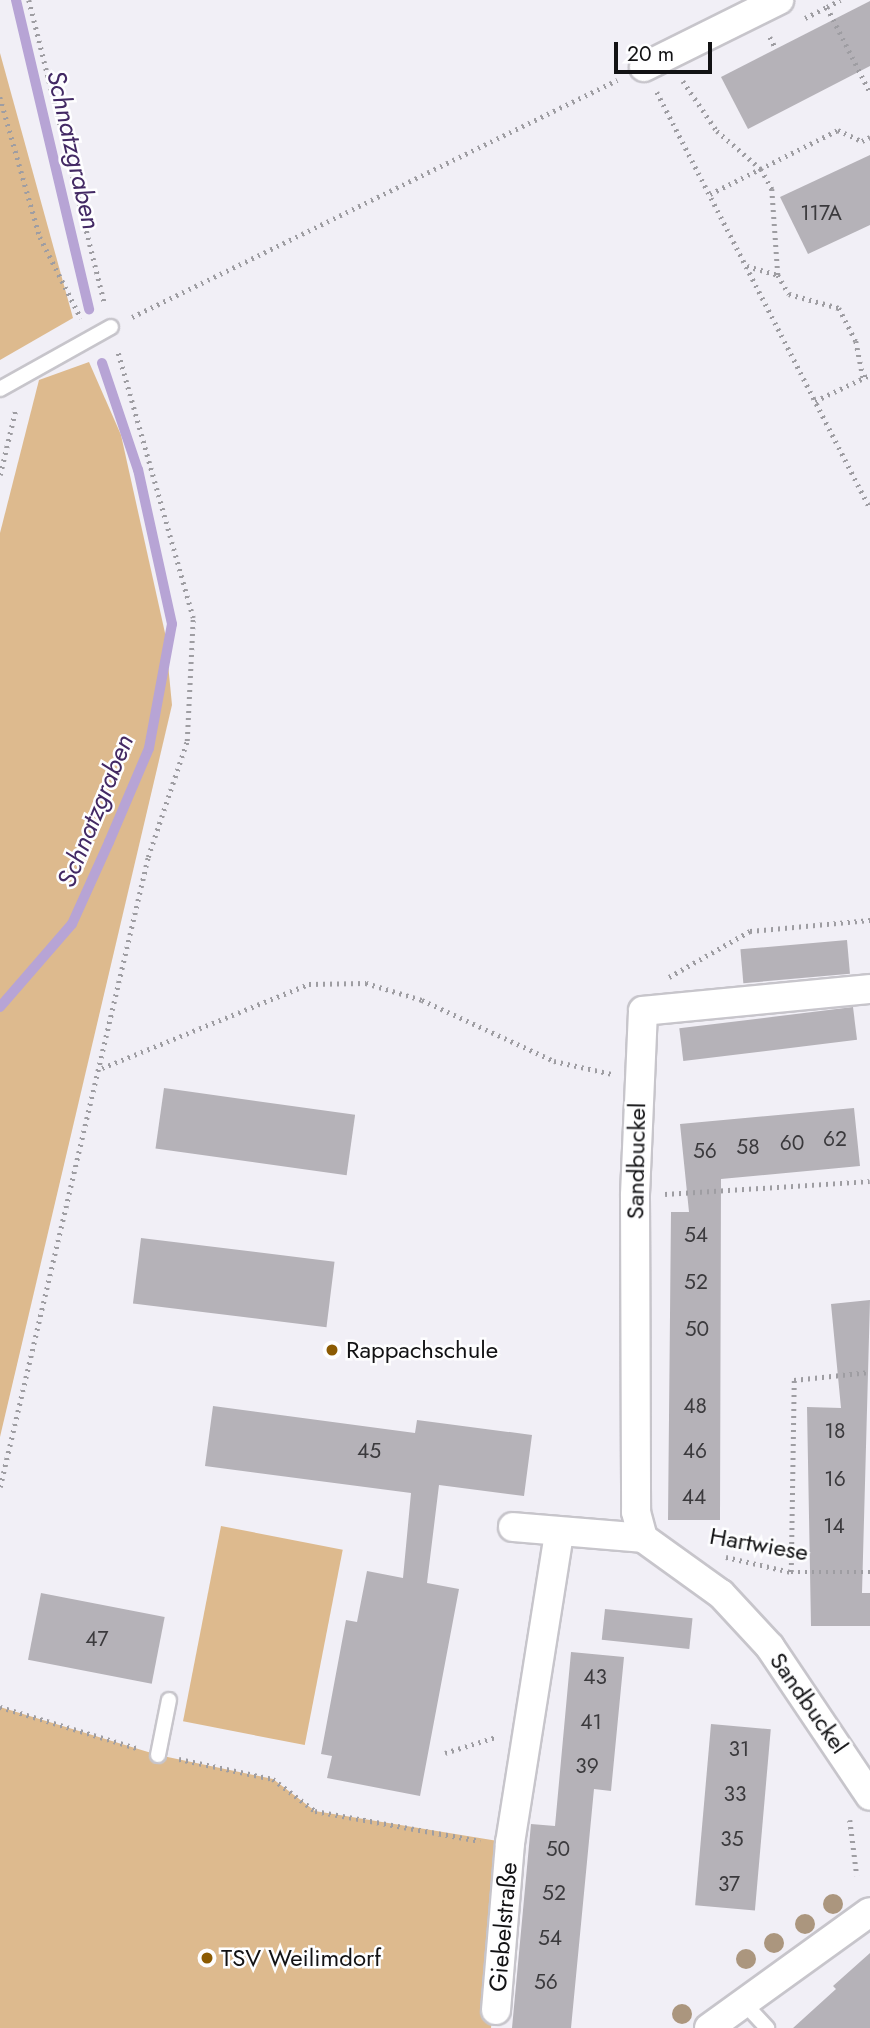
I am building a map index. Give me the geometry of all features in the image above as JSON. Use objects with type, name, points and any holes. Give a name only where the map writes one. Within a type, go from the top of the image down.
[{"type":"street","points":[[644,67],[779,0]]},
{"type":"street","points":[[643,1012],[870,989]]},
{"type":"street","name":"Sandbuckel","points":[[643,1012],[637,1080],[635,1196],[636,1512],[643,1538],[721,1594],[770,1647],[863,1802]]},
{"type":"street","points":[[513,1527],[643,1538]]},
{"type":"street","points":[[510,1843],[533,1724],[559,1532]]},
{"type":"street","name":"Giebelstraße","points":[[496,2010],[510,1843]]},
{"type":"street","points":[[709,2028],[742,2001],[870,1912]]},
{"type":"lane","points":[[0,389],[24,373],[111,327]]},
{"type":"lane","points":[[158,1755],[169,1700]]},
{"type":"lane","points":[[742,2001],[767,2028]]},
{"type":"path","points":[[0,1487],[102,1069],[148,857],[187,741],[193,618],[111,327],[29,0]]},
{"type":"path","points":[[792,24],[840,0]]},
{"type":"path","points":[[827,7],[870,92]]},
{"type":"path","points":[[757,42],[781,30]]},
{"type":"path","points":[[769,36],[776,49]]},
{"type":"path","points":[[111,327],[644,67],[870,509]]},
{"type":"path","points":[[658,93],[695,74]]},
{"type":"path","points":[[682,80],[717,131],[761,169],[772,189],[778,275],[789,294],[839,308],[856,341],[863,378]]},
{"type":"path","points":[[0,97],[40,237],[81,312],[83,341]]},
{"type":"path","points":[[710,194],[838,130],[862,141],[870,137]]},
{"type":"path","points":[[747,266],[778,275]]},
{"type":"path","points":[[0,475],[24,373]]},
{"type":"path","points":[[815,401],[870,375]]},
{"type":"path","points":[[643,1012],[671,976],[750,931],[870,920]]},
{"type":"path","points":[[102,1069],[309,984],[366,984],[422,1000],[554,1061],[637,1080]]},
{"type":"path","points":[[635,1196],[870,1181]]},
{"type":"path","points":[[792,1572],[794,1380],[870,1372]]},
{"type":"path","name":"Hartwiese","points":[[710,1554],[792,1572],[870,1572]]},
{"type":"path","points":[[0,1707],[158,1755],[273,1779],[315,1811],[510,1843]]},
{"type":"path","points":[[445,1753],[533,1724]]},
{"type":"path","points":[[858,1876],[850,1816],[863,1802]]},
{"type":"shaded area","points":[[0,53],[73,318],[0,360]]},
{"type":"shaded area","points":[[89,362],[121,435],[165,633],[172,705],[0,1437],[0,533],[39,380]]},
{"type":"shaded area","points":[[221,1526],[343,1550],[305,1745],[183,1721]]},
{"type":"shaded area","points":[[0,1707],[158,1755],[273,1779],[315,1811],[510,1843],[491,2028],[0,2028]]},
{"type":"building","points":[[870,1],[870,66],[748,129],[721,77]]},
{"type":"building","points":[[870,155],[870,225],[808,254],[780,197]]},
{"type":"building","points":[[847,940],[850,974],[743,983],[740,949]]},
{"type":"building","points":[[853,1007],[857,1040],[683,1061],[679,1028]]},
{"type":"building","points":[[164,1088],[355,1115],[347,1175],[156,1148]]},
{"type":"building","points":[[854,1108],[860,1166],[721,1179],[720,1520],[668,1520],[671,1212],[689,1212],[680,1124]]},
{"type":"building","points":[[141,1238],[335,1262],[327,1327],[133,1304]]},
{"type":"building","points":[[870,1300],[862,1593],[870,1593],[870,1626],[811,1626],[807,1407],[841,1408],[831,1304]]},
{"type":"building","points":[[213,1406],[415,1433],[417,1420],[532,1435],[524,1496],[439,1485],[427,1583],[459,1589],[420,1796],[327,1778],[332,1756],[321,1754],[346,1620],[357,1622],[367,1571],[403,1578],[411,1493],[205,1466]]},
{"type":"building","points":[[41,1593],[165,1617],[152,1684],[28,1660]]},
{"type":"building","points":[[605,1609],[693,1618],[689,1649],[602,1640]]},
{"type":"building","points":[[571,1652],[624,1657],[611,1791],[594,1789],[571,2028],[512,2028],[531,1824],[555,1826]]},
{"type":"building","points":[[711,1724],[771,1729],[755,1911],[695,1905]]},
{"type":"building","points":[[870,1953],[870,2028],[793,2028],[836,1989],[833,1986]]},
{"type":"waterway","name":"Schnatzgraben","points":[[16,0],[89,310]]},
{"type":"waterway","name":"Schnatzgraben","points":[[0,1007],[72,924],[109,842],[149,748],[172,624],[138,470],[102,363]]},
{"type":"place","name":"Rappachschule","points":[[332,1350]]},
{"type":"place","name":"TSV Weilimdorf","points":[[207,1958]]}]
